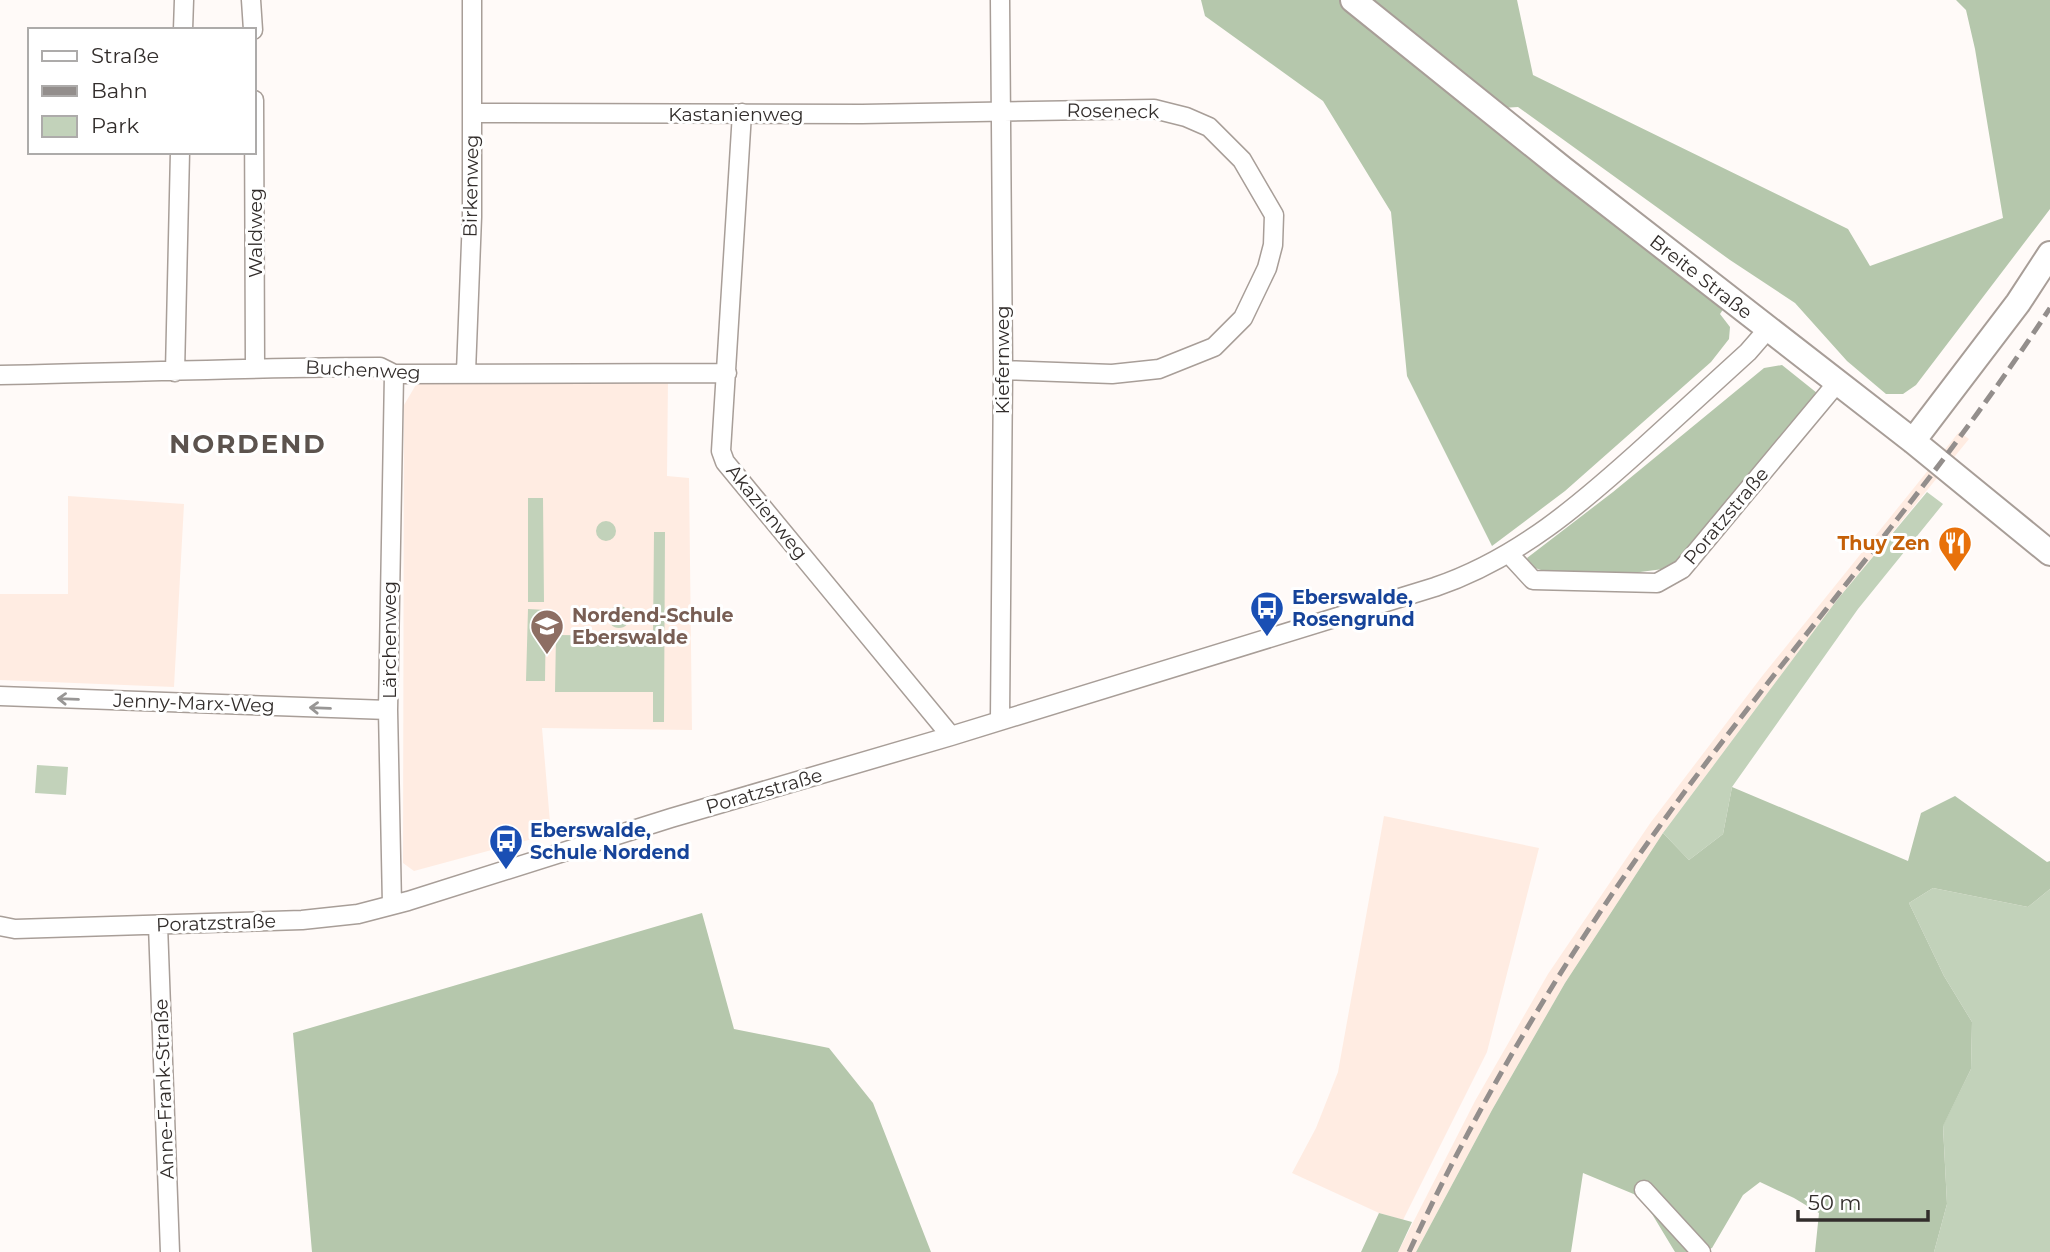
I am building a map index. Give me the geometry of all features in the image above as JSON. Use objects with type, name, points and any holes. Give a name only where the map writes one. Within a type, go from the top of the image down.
[{"type":"main road","name":"Breite Straße","points":[[1353,0],[1563,169],[1913,440],[2050,553]]},
{"type":"main road","points":[[1913,440],[2018,303],[2050,254]]},
{"type":"street","points":[[183,28],[184,0]]},
{"type":"street","points":[[251,0],[253,28]]},
{"type":"street","name":"Birkenweg","points":[[466,372],[472,217],[472,0]]},
{"type":"street","name":"Kiefernweg","points":[[1000,0],[1003,370],[1000,720]]},
{"type":"street","name":"Roseneck","points":[[1000,111],[1154,109],[1186,117],[1209,127],[1242,160],[1274,215],[1273,245],[1267,268],[1243,318],[1214,347],[1159,369],[1112,374],[1003,370]]},
{"type":"street","name":"Kastanienweg","points":[[472,113],[862,114],[1000,111]]},
{"type":"street","name":"Akazienweg","points":[[741,113],[721,451],[725,462],[951,736]]},
{"type":"street","points":[[176,372],[180,154]]},
{"type":"street","name":"Waldweg","points":[[254,154],[255,367]]},
{"type":"street","name":"Poratzstraße","points":[[0,926],[15,929],[327,919],[391,905],[1435,587],[1467,576],[1509,554],[1570,512],[1748,352],[1768,329]]},
{"type":"street","name":"Buchenweg","points":[[0,376],[176,372],[255,367],[380,367],[394,374],[727,373]]},
{"type":"street","name":"Lärchenweg","points":[[391,905],[388,710],[394,374]]},
{"type":"street","name":"Poratzstraße","points":[[1509,554],[1533,580],[1657,583],[1682,569],[1837,383]]},
{"type":"street","name":"Jenny-Marx-Weg","points":[[0,696],[388,710]]},
{"type":"street","name":"Anne-Frank-Straße","points":[[158,925],[170,1252]]},
{"type":"street","points":[[1644,1189],[1701,1252]]},
{"type":"shaded area","name":"Nordend-Schule Eberswalde","points":[[668,379],[667,476],[689,478],[692,730],[542,728],[551,834],[414,871],[403,863],[404,405],[417,383]]},
{"type":"shaded area","points":[[1959,432],[1969,439],[1837,600],[1663,833],[1565,983],[1492,1110],[1416,1252],[1398,1252],[1475,1101],[1548,974],[1651,822],[1763,675]]},
{"type":"shaded area","points":[[68,496],[184,504],[174,687],[0,680],[0,594],[68,594]]},
{"type":"shaded area","points":[[1384,816],[1539,848],[1487,1052],[1403,1220],[1379,1213],[1292,1173],[1316,1128],[1338,1072]]},
{"type":"green space","points":[[1201,0],[1339,0],[1724,308],[1720,314],[1730,327],[1729,339],[1711,362],[1565,491],[1492,546],[1407,376],[1391,212],[1323,101],[1205,16]]},
{"type":"green space","points":[[1367,0],[1517,0],[1533,75],[1848,229],[1870,266],[2003,218],[1975,49],[1966,10],[1956,0],[2050,0],[2050,209],[1916,385],[1903,394],[1886,394],[1847,361],[1795,303],[1730,260],[1518,107],[1502,108]]},
{"type":"green space","points":[[1782,365],[1817,393],[1681,559],[1663,569],[1625,574],[1553,574],[1532,567],[1527,558],[1613,492],[1764,368]]},
{"type":"green space","points":[[1927,492],[1943,504],[1858,609],[1732,787],[1723,834],[1689,860],[1663,833],[1837,600]]},
{"type":"green space","points":[[528,498],[543,498],[544,602],[528,602]]},
{"type":"green space","points":[[606,521],[613,524],[616,531],[613,538],[606,541],[599,538],[596,531],[599,524]]},
{"type":"green space","points":[[654,532],[665,532],[664,722],[653,722],[653,692],[555,692],[556,635],[653,636]]},
{"type":"green space","points":[[619,606],[627,609],[630,617],[627,625],[619,628],[611,625],[608,617],[611,609]]},
{"type":"green space","points":[[528,609],[546,610],[545,681],[526,681]]},
{"type":"green space","points":[[37,765],[68,767],[66,795],[35,793]]},
{"type":"green space","points":[[1732,787],[1908,861],[1921,813],[1955,796],[2047,862],[2050,861],[2050,889],[2028,907],[1933,888],[1909,903],[1944,976],[1972,1022],[1971,1069],[1943,1126],[1947,1204],[1934,1252],[1815,1252],[1819,1213],[1760,1182],[1743,1195],[1712,1248],[1699,1252],[1675,1252],[1652,1214],[1636,1195],[1583,1173],[1571,1252],[1416,1252],[1492,1110],[1565,983],[1663,833],[1689,860],[1723,834]]},
{"type":"green space","points":[[1933,888],[2028,907],[2050,889],[2050,1252],[1934,1252],[1947,1204],[1943,1125],[1971,1069],[1972,1022],[1944,976],[1909,903]]},
{"type":"green space","points":[[702,913],[734,1029],[829,1048],[873,1103],[931,1252],[312,1252],[293,1033]]},
{"type":"green space","points":[[1379,1213],[1412,1222],[1398,1252],[1361,1252]]},
{"type":"railway","points":[[1409,1252],[1493,1087],[1556,981],[1624,877],[1707,762],[1957,441],[2050,308]]},
{"type":"place","name":"Thuy Zen","points":[[1955,573]]},
{"type":"place","name":"Eberswalde, Rosengrund","points":[[1267,638]]},
{"type":"place","name":"Nordend-Schule Eberswalde","points":[[547,656]]},
{"type":"place","name":"Eberswalde, Schule Nordend","points":[[506,871]]},
{"type":"district","name":"NORDEND","points":[[248,444]]}]
